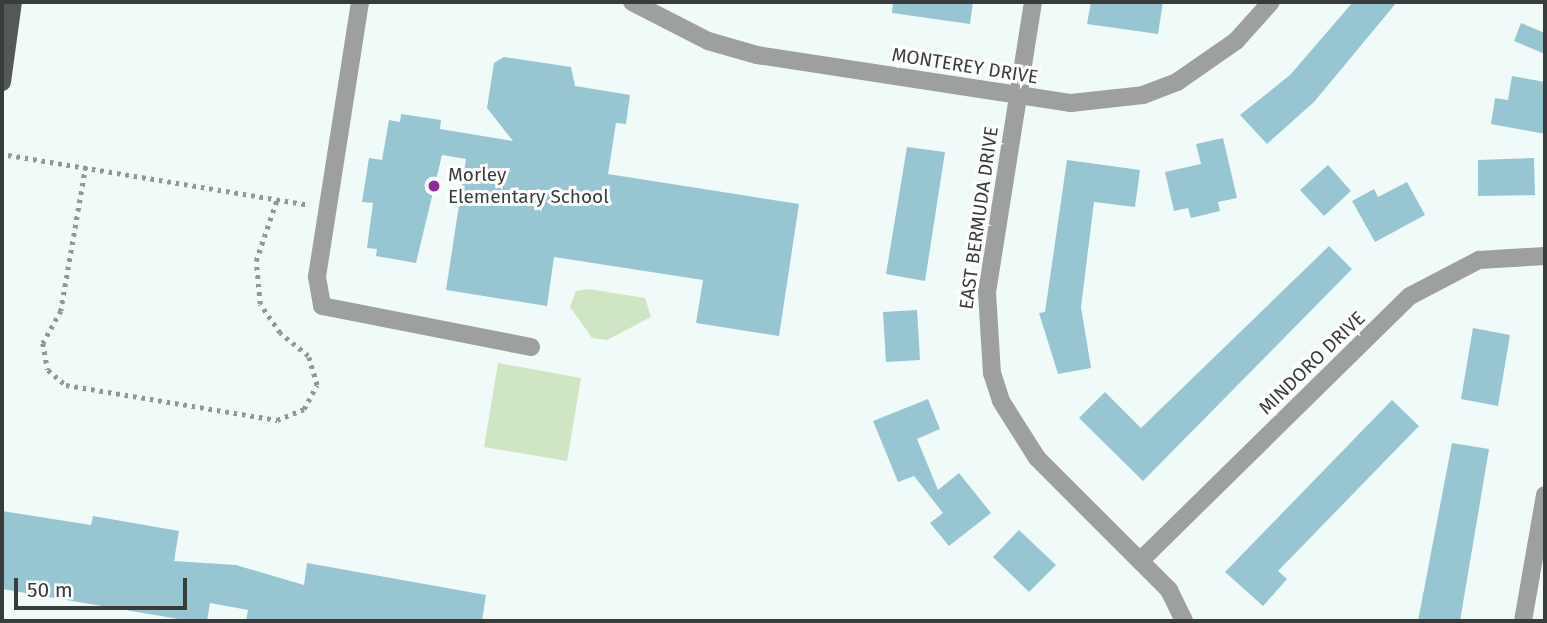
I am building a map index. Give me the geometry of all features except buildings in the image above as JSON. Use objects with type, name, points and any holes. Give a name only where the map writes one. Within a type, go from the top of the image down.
[{"type":"main road","points":[[2,82],[13,2]]},
{"type":"street","points":[[360,2],[317,276],[322,306],[531,347]]},
{"type":"street","name":"MONTEREY DRIVE","points":[[632,2],[708,41],[757,55],[1071,103],[1143,95],[1208,64],[1271,2]]},
{"type":"street","name":"EAST BERMUDA DRIVE","points":[[1033,2],[987,292],[992,373],[1019,434],[1037,458],[1178,602],[1184,621]]},
{"type":"street","name":"MINDORO DRIVE","points":[[1140,561],[1410,296],[1479,260],[1545,256]]},
{"type":"street","points":[[1523,621],[1541,540],[1545,495]]},
{"type":"path","points":[[8,155],[328,208]]},
{"type":"path","points":[[86,166],[61,312],[43,343],[48,370],[66,385],[277,420],[304,409],[317,384],[308,356],[280,333],[260,304],[256,261],[277,199]]},
{"type":"green space","points":[[589,289],[645,298],[651,317],[607,340],[592,338],[570,307],[576,291]]},
{"type":"green space","points":[[498,363],[581,378],[567,461],[484,447]]},
{"type":"place","name":"Morley Elementary School","points":[[434,186]]}]
